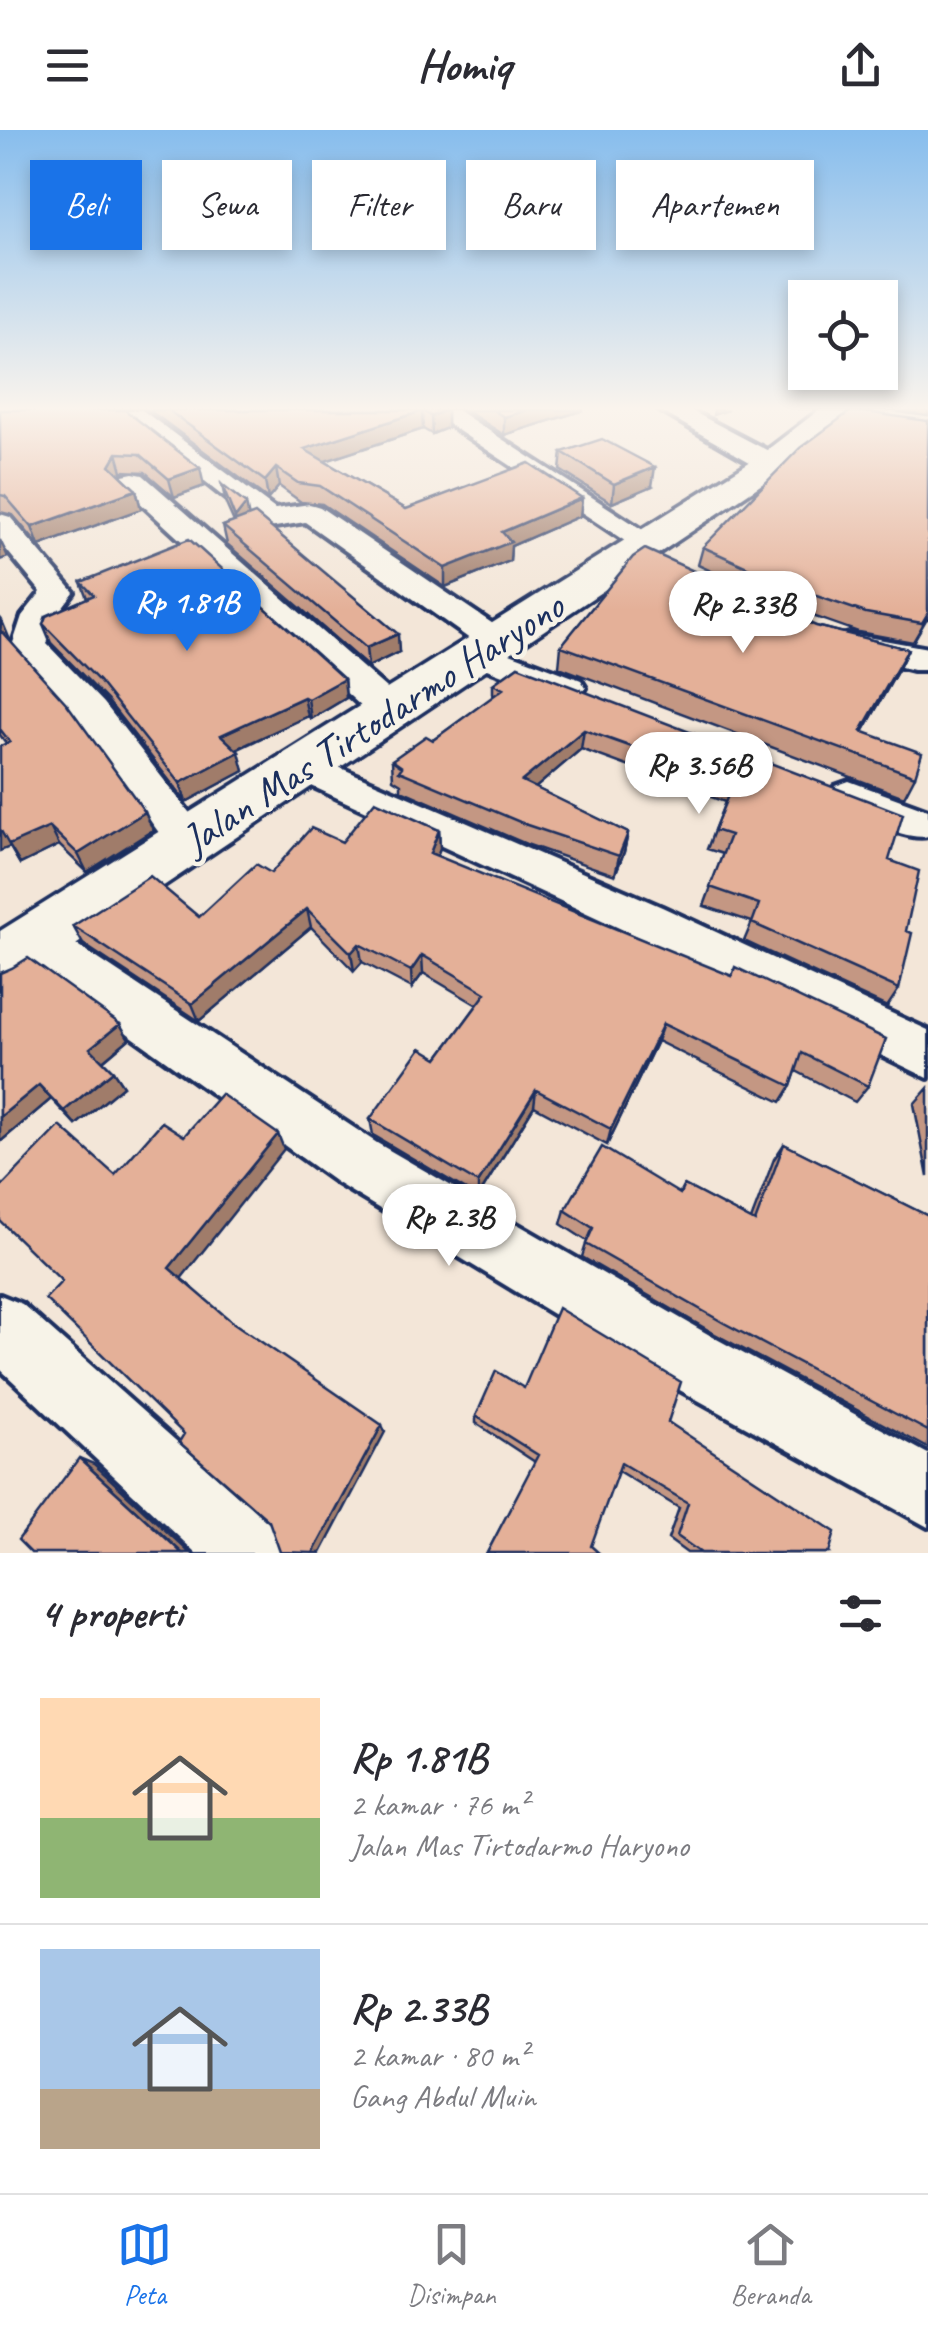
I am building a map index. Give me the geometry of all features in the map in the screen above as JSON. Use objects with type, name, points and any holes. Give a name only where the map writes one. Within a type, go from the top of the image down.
[{"type":"street","points":[[214,476],[270,519],[310,512],[486,647],[604,702]]},
{"type":"street","points":[[538,476],[650,553]]},
{"type":"street","name":"Jalan Mas Tirtodarmo Haryono","points":[[17,952],[486,647],[650,553],[754,476]]},
{"type":"street","points":[[133,481],[389,711]]},
{"type":"street","points":[[0,524],[58,592],[39,616],[29,646],[91,712],[188,841]]},
{"type":"street","points":[[826,636],[898,656],[928,658]]},
{"type":"street","points":[[304,766],[646,920],[928,1055]]},
{"type":"street","points":[[808,780],[918,823]]},
{"type":"street","points":[[17,952],[357,1163],[690,1360],[928,1492]]},
{"type":"street","points":[[0,1326],[249,1553]]},
{"type":"building","points":[[0,476],[122,476],[136,490],[32,527],[0,495]]},
{"type":"building","points":[[288,476],[351,476],[406,509],[493,476],[549,476],[582,498],[502,532],[511,542],[445,568],[320,486],[298,483]]},
{"type":"building","points":[[602,476],[632,476],[614,484]]},
{"type":"building","points":[[772,476],[928,476],[928,613],[922,623],[866,613],[796,589],[703,547]]},
{"type":"building","points":[[222,485],[246,504],[235,518]]},
{"type":"building","points":[[255,514],[398,634],[366,648],[223,526]]},
{"type":"building","points":[[189,539],[344,679],[308,699],[304,697],[221,735],[239,752],[180,783],[99,681],[43,624],[46,616],[94,595],[81,582]]},
{"type":"building","points":[[645,549],[816,626],[908,649],[861,731],[922,753],[915,776],[561,646],[633,557]]},
{"type":"building","points":[[0,630],[67,704],[145,812],[78,854],[50,827],[9,845],[0,829],[0,746],[10,742],[0,729]]},
{"type":"building","points":[[518,666],[903,814],[889,860],[919,871],[906,931],[912,933],[899,989],[752,923],[759,904],[710,887],[730,835],[714,830],[733,783],[584,730],[522,781],[628,833],[619,856],[527,825],[399,771],[402,767],[392,760],[426,736],[433,740],[503,689],[493,684]]},
{"type":"building","points":[[375,801],[439,830],[430,853],[732,976],[735,967],[886,1039],[868,1086],[802,1053],[791,1086],[663,1024],[611,1129],[536,1090],[478,1183],[370,1119],[421,1048],[438,1058],[486,993],[422,955],[411,971],[359,944],[351,953],[307,909],[192,1004],[73,926],[150,876],[199,917],[256,864],[271,873],[311,828],[342,842]]},
{"type":"building","points":[[28,958],[120,1024],[90,1048],[113,1071],[64,1111],[39,1085],[0,1117],[0,973]]},
{"type":"building","points":[[221,1094],[278,1134],[169,1268],[231,1321],[382,1425],[313,1553],[280,1552],[269,1521],[179,1442],[184,1434],[45,1299],[62,1281],[0,1221],[0,1188],[60,1126],[115,1175],[162,1122],[184,1136]]},
{"type":"building","points":[[784,1144],[928,1216],[928,1431],[724,1323],[586,1244],[593,1228],[565,1210],[602,1147],[680,1194],[684,1185],[755,1222]]},
{"type":"building","points":[[558,1308],[681,1382],[668,1422],[835,1532],[829,1553],[701,1553],[677,1536],[688,1503],[621,1463],[591,1546],[599,1553],[487,1553],[538,1455],[476,1416],[496,1371],[524,1388]]},
{"type":"building","points":[[79,1458],[182,1553],[31,1553],[18,1540]]}]
